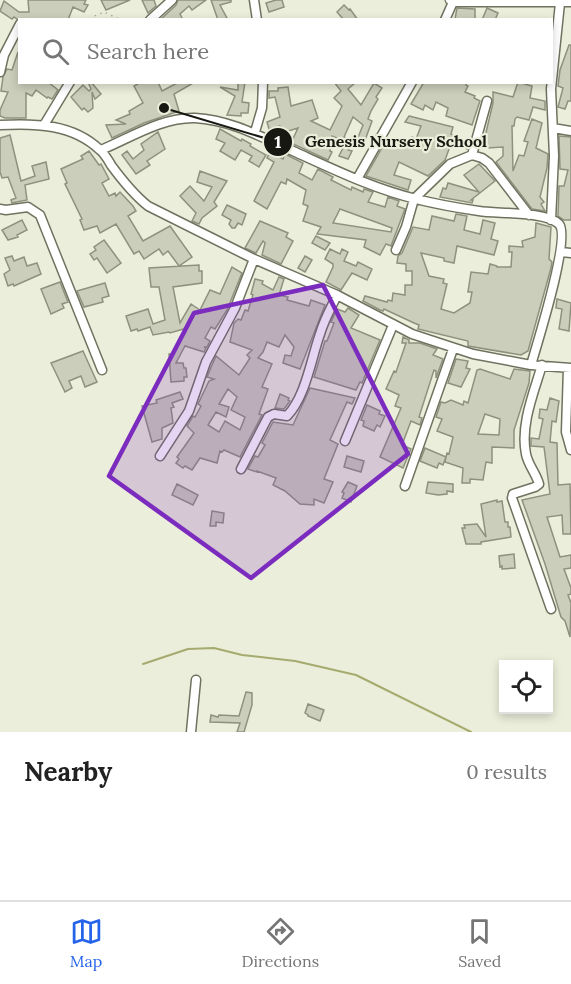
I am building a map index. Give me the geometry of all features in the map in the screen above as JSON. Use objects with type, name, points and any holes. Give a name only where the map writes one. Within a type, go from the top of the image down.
[{"type":"street","points":[[152,18],[172,0]]},
{"type":"street","points":[[254,0],[257,18]]},
{"type":"street","points":[[446,18],[452,1],[566,2],[553,77]]},
{"type":"street","points":[[0,72],[4,55],[18,28]]},
{"type":"street","points":[[44,125],[69,84]]},
{"type":"street","points":[[255,132],[262,108],[263,84]]},
{"type":"street","points":[[357,178],[411,84]]},
{"type":"street","points":[[551,220],[552,84]]},
{"type":"street","points":[[472,155],[487,101]]},
{"type":"street","points":[[101,150],[159,125],[177,119],[194,118],[255,132],[357,178],[414,199],[478,211],[529,215],[551,220],[559,224],[562,231],[561,252],[549,304],[531,364]]},
{"type":"street","points":[[0,125],[44,125],[75,134],[101,150],[123,181],[148,206],[254,259],[338,295],[393,325],[453,348],[542,366],[570,368],[566,432],[571,450]]},
{"type":"street","points":[[553,128],[571,131]]},
{"type":"street","points":[[396,250],[414,199],[450,164],[472,155],[489,163],[529,215]]},
{"type":"street","points":[[0,209],[28,207],[40,214],[102,370]]},
{"type":"street","points":[[561,252],[571,253]]},
{"type":"street","points":[[160,456],[189,411],[206,362],[235,308],[254,259]]},
{"type":"street","points":[[241,469],[268,417],[273,414],[287,416],[290,413],[300,393],[325,321],[338,295]]},
{"type":"street","points":[[345,441],[393,325]]},
{"type":"street","points":[[405,486],[453,348]]},
{"type":"street","points":[[542,366],[528,416],[525,443],[526,455],[538,484],[513,494],[512,498],[550,609]]},
{"type":"street","points":[[191,732],[196,680]]},
{"type":"path","points":[[92,18],[104,12],[117,18]]},
{"type":"highlighted area","points":[[323,285],[408,454],[251,578],[109,476],[194,313]]},
{"type":"building","points":[[28,0],[86,0],[84,4],[88,5],[84,12],[73,7],[69,18],[18,19],[14,17],[12,19],[0,11],[4,1],[19,12],[29,12]]},
{"type":"building","points":[[101,0],[130,0],[106,10]]},
{"type":"building","points":[[142,0],[154,0],[156,6],[148,13]]},
{"type":"building","points":[[178,0],[206,0],[192,10],[189,6],[180,14],[182,18],[162,18],[176,5]]},
{"type":"building","points":[[211,0],[231,0],[231,2],[220,5],[227,18],[217,18]]},
{"type":"building","points":[[282,0],[284,7],[269,12],[266,3]]},
{"type":"building","points":[[344,5],[357,18],[342,18],[337,12]]},
{"type":"building","points":[[457,8],[475,9],[475,18],[455,18]]},
{"type":"building","points":[[487,8],[498,13],[496,18],[483,18]]},
{"type":"building","points":[[569,45],[571,45],[571,101],[568,101],[565,109],[558,107],[563,88],[558,86],[560,70]]},
{"type":"building","points":[[18,52],[18,84],[50,84],[58,90],[52,99],[36,90],[32,96],[26,93],[26,118],[0,116],[0,110],[8,92],[1,91],[3,77],[7,69],[12,70]]},
{"type":"building","points":[[89,84],[93,84],[101,94],[95,99],[92,92],[93,108],[88,112],[84,108],[82,110],[71,97],[83,85],[89,91],[91,89]]},
{"type":"building","points":[[159,84],[162,91],[175,84],[192,84],[174,94],[179,111],[144,123],[112,138],[106,125],[126,124],[116,120],[130,114],[129,111],[143,103],[134,86]]},
{"type":"building","points":[[238,84],[245,84],[242,102],[249,103],[248,113],[241,113],[241,116],[227,115],[235,96],[220,87],[238,90]]},
{"type":"building","points":[[336,84],[354,84],[348,89],[361,105],[373,84],[382,88],[368,119],[372,121],[364,143],[357,140],[363,125],[353,117],[344,137],[351,140],[348,150],[352,151],[348,159],[339,156],[345,148],[342,140],[332,136],[330,151],[332,152],[328,160],[291,143],[298,128],[282,133],[280,126],[269,129],[267,122],[280,117],[275,97],[269,98],[269,91],[278,91],[278,88],[288,87],[291,106],[312,100],[318,118],[311,121],[330,130],[342,106],[334,98],[341,91]]},
{"type":"building","points":[[423,84],[466,84],[468,86],[465,92],[480,101],[472,125],[446,116],[448,108],[436,102],[433,110],[425,105],[423,110],[411,104]]},
{"type":"building","points":[[517,84],[525,84],[532,86],[530,98],[545,101],[545,110],[533,107],[529,120],[517,117],[512,126],[513,171],[519,155],[524,156],[528,142],[524,141],[532,119],[542,123],[536,148],[548,154],[540,197],[544,202],[541,204],[545,211],[532,209],[496,162],[503,156],[503,147],[487,148],[487,145],[483,145],[493,103],[493,92],[513,97]]},
{"type":"building","points":[[409,116],[453,127],[451,134],[469,143],[467,149],[452,141],[445,160],[428,176],[399,162],[394,175],[411,180],[408,190],[366,176],[387,139],[408,147],[412,137],[416,139],[421,126],[405,122]]},
{"type":"building","points":[[220,129],[251,144],[250,146],[266,155],[259,167],[249,161],[252,156],[241,150],[235,160],[220,151],[225,143],[216,139]]},
{"type":"building","points":[[158,132],[165,149],[147,161],[150,165],[136,174],[122,155],[127,151],[133,159],[144,150],[141,144]]},
{"type":"building","points":[[10,135],[21,181],[35,176],[32,166],[46,162],[49,179],[25,185],[27,200],[12,203],[11,200],[16,198],[8,177],[2,178],[0,172],[0,138]]},
{"type":"building","points":[[559,136],[571,137],[571,220],[564,220],[558,216],[559,186],[564,186],[568,170],[560,169]]},
{"type":"building","points":[[89,151],[99,165],[101,164],[109,179],[102,183],[109,196],[115,193],[116,196],[120,192],[136,211],[128,216],[143,241],[170,226],[192,257],[179,266],[168,251],[163,255],[159,249],[144,259],[139,251],[134,254],[116,224],[100,233],[97,226],[84,230],[80,220],[82,219],[65,184],[67,183],[61,169],[83,159],[81,156]]},
{"type":"building","points":[[270,152],[283,159],[285,154],[303,163],[299,173],[312,180],[318,169],[333,177],[331,180],[351,190],[352,187],[363,192],[364,189],[373,192],[368,202],[385,207],[388,197],[399,201],[397,206],[405,209],[391,246],[386,244],[380,255],[364,247],[366,240],[317,234],[321,227],[303,221],[308,206],[303,204],[306,190],[287,179],[286,184],[281,182],[267,209],[254,201],[274,162],[267,158]],"holes":[[[340,209],[392,228],[391,232],[333,223]]]},
{"type":"building","points":[[479,164],[495,181],[471,200],[473,200],[472,203],[440,197],[443,188],[446,189],[448,183],[479,192],[464,175]]},
{"type":"building","points":[[200,171],[227,181],[214,202],[217,206],[202,218],[199,224],[192,221],[196,213],[180,196],[190,186],[204,201],[212,187],[197,182]]},
{"type":"building","points":[[227,205],[246,214],[242,225],[238,223],[235,228],[232,228],[229,224],[231,220],[222,215]]},
{"type":"building","points":[[456,214],[467,216],[464,230],[480,234],[483,220],[495,223],[491,239],[498,241],[494,255],[457,246],[454,263],[444,261],[444,258],[421,253],[429,276],[444,279],[443,283],[447,284],[441,309],[454,313],[470,303],[472,292],[468,292],[471,272],[488,274],[490,264],[497,267],[511,267],[512,252],[509,252],[509,246],[523,247],[522,241],[535,237],[536,223],[551,227],[549,259],[552,262],[551,268],[528,351],[521,355],[468,346],[468,341],[418,329],[419,325],[363,301],[365,296],[387,302],[392,301],[393,293],[405,295],[405,285],[412,285],[412,271],[406,271],[406,264],[397,263],[398,256],[402,253],[413,227],[429,230],[432,216],[454,221]]},
{"type":"building","points":[[22,220],[27,230],[17,235],[18,237],[8,240],[2,230]]},
{"type":"building","points":[[260,221],[288,233],[286,237],[293,241],[281,264],[262,255],[265,243],[263,241],[256,253],[245,248]]},
{"type":"building","points":[[316,236],[330,243],[325,250],[312,243]]},
{"type":"building","points":[[104,240],[121,263],[107,273],[97,258],[94,260],[90,254],[96,250],[94,247]]},
{"type":"building","points":[[330,249],[340,254],[342,249],[348,252],[344,261],[356,266],[358,262],[372,269],[367,280],[352,273],[341,290],[326,282],[333,267],[333,264],[325,259]]},
{"type":"building","points":[[12,256],[14,261],[24,257],[27,266],[37,263],[41,274],[14,286],[13,284],[8,286],[4,274],[10,270],[5,258]]},
{"type":"building","points":[[305,256],[312,260],[305,272],[298,268]]},
{"type":"building","points":[[199,265],[199,271],[202,271],[202,283],[173,287],[180,323],[191,304],[200,310],[210,290],[220,294],[232,267],[242,273],[227,310],[215,329],[211,327],[205,338],[210,341],[207,347],[204,347],[206,348],[204,352],[185,346],[176,363],[183,363],[187,377],[184,377],[184,381],[171,382],[169,354],[174,354],[187,328],[153,335],[150,327],[131,331],[126,316],[148,309],[153,324],[165,320],[159,287],[151,287],[149,268]]},
{"type":"building","points":[[279,277],[284,279],[279,295],[288,297],[287,300],[309,306],[311,300],[325,305],[300,369],[283,363],[285,355],[291,356],[294,347],[285,335],[279,347],[267,342],[258,358],[272,364],[262,387],[268,389],[259,414],[262,415],[240,457],[224,450],[220,451],[217,463],[200,458],[192,470],[185,466],[183,468],[176,463],[179,459],[177,457],[194,433],[187,426],[201,406],[198,404],[209,381],[214,379],[207,377],[216,356],[239,375],[250,358],[247,355],[252,350],[230,342],[234,323],[238,319],[241,320],[245,310],[248,311],[255,279],[263,281],[262,284],[273,290]],"holes":[[[228,389],[237,397],[231,410],[245,417],[240,430],[225,421],[219,432],[208,425],[216,412],[226,417],[229,407],[219,404]]]},
{"type":"building","points":[[60,282],[68,302],[62,304],[64,308],[51,314],[41,289]]},
{"type":"building","points":[[105,283],[109,296],[102,298],[103,302],[84,307],[77,291]]},
{"type":"building","points":[[557,299],[571,303],[569,331],[559,329],[562,309],[556,308]]},
{"type":"building","points":[[348,308],[359,315],[351,328],[380,340],[362,383],[360,382],[356,390],[314,377],[337,309],[345,312]]},
{"type":"building","points":[[403,337],[409,340],[409,343],[420,343],[437,349],[433,355],[443,359],[436,378],[434,370],[419,417],[422,418],[420,425],[411,421],[402,445],[411,449],[403,468],[380,457],[401,408],[395,406],[399,395],[386,389],[394,371],[396,372],[406,343],[402,343]]},
{"type":"building","points":[[83,351],[97,382],[85,387],[81,376],[69,381],[72,388],[65,392],[51,363]]},
{"type":"building","points":[[456,359],[468,361],[466,368],[470,369],[461,387],[448,383]]},
{"type":"building","points":[[514,369],[530,371],[529,383],[514,430],[514,448],[492,447],[492,463],[486,462],[483,480],[470,479],[470,483],[462,483],[463,468],[445,462],[453,437],[437,431],[442,419],[436,417],[441,402],[451,400],[463,405],[464,401],[468,403],[477,370],[510,379]],"holes":[[[485,414],[500,419],[499,435],[478,434]]]},
{"type":"building","points":[[310,388],[355,398],[352,404],[347,402],[330,440],[338,444],[324,479],[333,482],[324,503],[314,499],[314,505],[300,504],[285,491],[273,485],[276,478],[248,469],[255,456],[258,457],[265,445],[262,443],[273,422],[293,425]]},
{"type":"building","points":[[180,392],[183,399],[172,403],[173,423],[162,428],[162,439],[152,442],[142,406],[157,403],[156,400]]},
{"type":"building","points":[[280,394],[289,398],[290,401],[284,409],[275,408]]},
{"type":"building","points":[[550,398],[559,401],[556,422],[552,421],[550,442],[557,443],[558,485],[570,484],[571,534],[563,534],[562,515],[547,517],[560,557],[571,555],[571,568],[564,569],[571,588],[571,594],[568,595],[571,603],[570,637],[565,621],[561,617],[522,500],[550,494],[544,447],[531,446],[531,438],[539,439],[543,419],[539,418],[540,409],[547,410]]},
{"type":"building","points":[[367,405],[385,416],[380,427],[377,425],[374,431],[363,426],[364,421],[361,420]]},
{"type":"building","points":[[425,448],[446,457],[443,465],[439,463],[437,468],[420,461]]},
{"type":"building","points":[[347,456],[364,461],[361,472],[344,467]]},
{"type":"building","points":[[348,482],[357,486],[351,502],[342,498],[344,493],[342,492]]},
{"type":"building","points":[[428,482],[453,484],[453,492],[447,491],[447,494],[438,495],[426,493]]},
{"type":"building","points":[[177,484],[198,495],[193,505],[172,495]]},
{"type":"building","points":[[497,500],[497,502],[502,501],[505,522],[508,522],[508,527],[510,527],[511,537],[481,542],[481,544],[466,544],[462,528],[465,528],[464,525],[477,524],[486,537],[481,504]]},
{"type":"building","points":[[212,511],[224,513],[223,523],[216,522],[216,526],[210,526]]},
{"type":"building","points":[[514,554],[515,568],[502,569],[499,556]]},
{"type":"building","points":[[246,692],[252,693],[252,705],[244,732],[237,732],[240,723],[210,722],[211,715],[239,716]]},
{"type":"building","points":[[308,704],[324,710],[320,721],[305,713]]},
{"type":"waterway","points":[[143,664],[188,649],[214,648],[242,655],[295,661],[356,675],[471,732]]},
{"type":"place","name":"Genesis Nursery School","points":[[164,108]]}]
